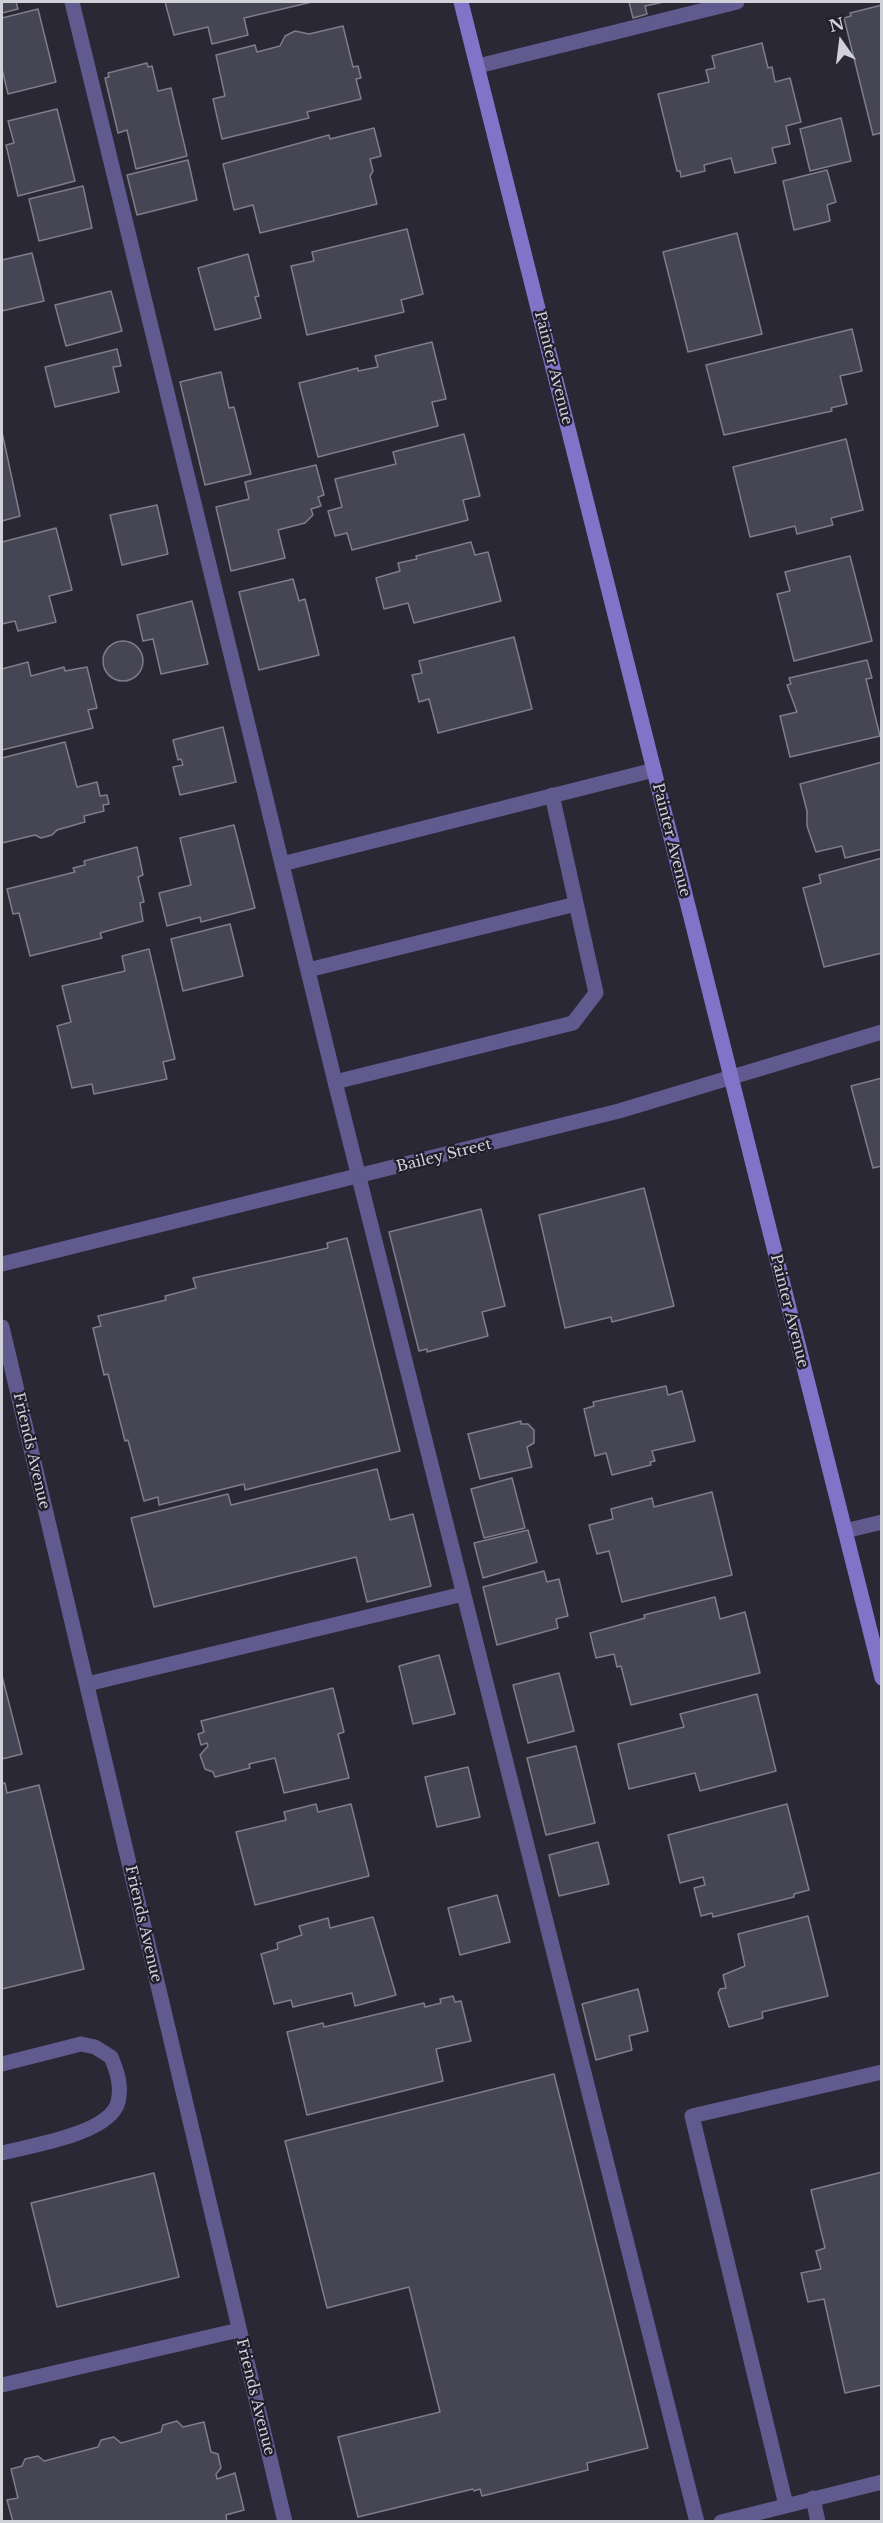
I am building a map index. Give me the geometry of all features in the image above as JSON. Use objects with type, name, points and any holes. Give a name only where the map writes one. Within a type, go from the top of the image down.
[{"type":"main road","name":"Painter Avenue","points":[[461,2],[882,1678]]},
{"type":"street","points":[[72,2],[358,1177],[697,2522]]},
{"type":"street","points":[[478,66],[737,2]]},
{"type":"street","points":[[282,864],[654,770]]},
{"type":"street","points":[[335,1082],[573,1023],[596,993],[552,795]]},
{"type":"street","points":[[308,970],[576,904]]},
{"type":"street","name":"Bailey Street","points":[[2,1264],[666,1099],[730,1076],[882,1032]]},
{"type":"street","name":"Friends Avenue","points":[[2,1327],[285,2522]]},
{"type":"street","points":[[845,1531],[882,1522]]},
{"type":"street","points":[[87,1684],[464,1594]]},
{"type":"street","points":[[2,2064],[81,2044],[96,2047],[111,2057],[120,2086],[118,2105],[97,2126],[2,2153]]},
{"type":"street","points":[[786,2505],[692,2116],[882,2072]]},
{"type":"street","points":[[2,2385],[239,2330]]},
{"type":"street","points":[[721,2522],[882,2482]]},
{"type":"street","points":[[813,2498],[818,2522]]},
{"type":"building","points":[[2,2],[16,2],[18,9],[2,13]]},
{"type":"building","points":[[165,2],[312,2],[244,18],[248,35],[212,44],[208,27],[174,35]]},
{"type":"building","points":[[629,2],[664,2],[645,6],[647,14],[633,18]]},
{"type":"building","points":[[882,5],[881,136],[880,133],[873,135],[844,18],[851,16],[850,13]]},
{"type":"building","points":[[38,9],[56,82],[8,94],[2,69],[2,18]]},
{"type":"building","points":[[343,26],[353,67],[358,66],[361,78],[356,79],[361,99],[307,112],[309,118],[222,139],[213,99],[225,96],[216,55],[255,45],[257,52],[280,46],[285,36],[295,31],[309,34]]},
{"type":"building","points":[[762,43],[768,68],[772,67],[775,82],[790,78],[801,122],[786,126],[790,144],[772,148],[776,163],[735,173],[731,158],[704,165],[705,171],[681,177],[680,171],[677,171],[658,94],[709,82],[706,70],[715,68],[712,56]]},
{"type":"building","points":[[147,63],[148,67],[152,66],[158,91],[171,88],[187,156],[136,169],[127,130],[118,133],[105,78],[109,77],[108,73]]},
{"type":"building","points":[[57,109],[75,181],[18,196],[6,145],[14,143],[8,121]]},
{"type":"building","points":[[841,118],[851,161],[810,171],[800,129]]},
{"type":"building","points":[[374,128],[381,156],[370,159],[373,171],[370,176],[377,204],[260,233],[253,205],[234,210],[223,164],[329,135],[330,139]]},
{"type":"building","points":[[188,160],[197,200],[137,215],[127,175]]},
{"type":"building","points":[[827,170],[836,202],[827,205],[830,221],[794,230],[783,181]]},
{"type":"building","points":[[83,186],[92,228],[39,241],[29,199]]},
{"type":"building","points":[[407,229],[423,294],[401,300],[404,312],[307,335],[291,266],[314,261],[312,252]]},
{"type":"building","points":[[737,233],[762,334],[688,352],[663,252]]},
{"type":"building","points":[[32,253],[44,301],[2,311],[2,260]]},
{"type":"building","points":[[248,254],[259,296],[255,297],[261,318],[215,330],[198,268]]},
{"type":"building","points":[[111,291],[122,331],[66,346],[55,305]]},
{"type":"building","points":[[852,329],[862,371],[840,376],[847,404],[831,408],[832,411],[724,435],[706,365]]},
{"type":"building","points":[[432,342],[446,399],[432,402],[438,426],[318,457],[299,383],[358,368],[358,371],[378,367],[375,356]]},
{"type":"building","points":[[117,349],[121,366],[113,367],[119,392],[55,407],[45,367]]},
{"type":"building","points":[[221,372],[229,408],[234,407],[251,474],[205,485],[180,382]]},
{"type":"building","points":[[2,432],[20,516],[2,521]]},
{"type":"building","points":[[464,434],[480,496],[463,500],[468,520],[352,550],[347,533],[335,536],[328,511],[342,507],[335,479],[396,464],[393,452]]},
{"type":"building","points":[[846,439],[863,510],[831,518],[833,525],[797,534],[795,526],[750,537],[733,467]]},
{"type":"building","points":[[316,465],[324,495],[318,497],[321,506],[311,509],[313,515],[305,523],[278,530],[285,558],[231,571],[216,507],[249,499],[245,482]]},
{"type":"building","points":[[157,505],[168,554],[122,565],[110,515]]},
{"type":"building","points":[[56,528],[72,590],[49,596],[56,622],[18,631],[15,621],[2,624],[2,542]]},
{"type":"building","points":[[471,542],[475,555],[488,552],[501,601],[414,623],[408,603],[384,609],[376,578],[400,571],[398,563],[417,559],[416,556]]},
{"type":"building","points":[[850,556],[872,641],[794,661],[777,594],[790,591],[785,572]]},
{"type":"building","points":[[293,579],[299,601],[305,599],[319,655],[259,670],[239,592]]},
{"type":"building","points":[[192,601],[208,664],[161,674],[153,639],[143,641],[137,615]]},
{"type":"building","points":[[514,637],[532,709],[438,733],[429,699],[419,702],[412,675],[422,673],[419,661]]},
{"type":"building","points":[[123,641],[137,647],[143,661],[137,675],[123,681],[109,675],[103,661],[109,647]]},
{"type":"building","points":[[867,660],[872,678],[866,679],[880,736],[790,757],[780,716],[797,712],[787,685],[791,684],[789,678]]},
{"type":"building","points":[[28,662],[31,676],[64,667],[65,671],[87,667],[97,708],[88,710],[93,728],[2,750],[2,669]]},
{"type":"building","points":[[223,727],[236,782],[180,795],[173,767],[183,765],[181,759],[178,760],[173,740]]},
{"type":"building","points":[[65,742],[77,787],[97,782],[100,796],[107,795],[109,804],[103,805],[104,811],[84,816],[85,822],[57,830],[52,835],[41,838],[35,835],[2,843],[2,758]]},
{"type":"building","points":[[882,762],[882,849],[845,858],[842,846],[816,852],[807,826],[807,811],[800,784]]},
{"type":"building","points":[[234,825],[255,908],[201,922],[200,917],[167,926],[159,893],[191,885],[180,838]]},
{"type":"building","points":[[137,847],[143,875],[138,877],[144,902],[140,903],[143,921],[100,933],[102,938],[30,956],[19,913],[13,914],[7,889],[75,872],[73,868],[85,865],[84,861]]},
{"type":"building","points":[[882,858],[882,953],[824,967],[803,888],[821,883],[819,875]]},
{"type":"building","points":[[230,924],[243,976],[183,991],[171,939]]},
{"type":"building","points":[[149,949],[175,1059],[163,1062],[167,1079],[94,1094],[92,1084],[72,1088],[57,1026],[71,1022],[62,986],[125,971],[122,956]]},
{"type":"building","points":[[882,1078],[882,1166],[873,1168],[851,1086]]},
{"type":"building","points":[[644,1188],[674,1306],[612,1322],[611,1317],[565,1328],[539,1215]]},
{"type":"building","points":[[481,1209],[505,1306],[482,1312],[488,1336],[427,1352],[427,1349],[419,1351],[389,1232]]},
{"type":"building","points":[[347,1238],[400,1451],[245,1490],[244,1484],[159,1505],[158,1497],[144,1501],[128,1440],[125,1441],[108,1374],[104,1375],[93,1328],[101,1326],[98,1316],[166,1300],[165,1296],[196,1288],[193,1278],[328,1248],[327,1243]]},
{"type":"building","points":[[666,1386],[668,1395],[682,1391],[695,1441],[652,1451],[655,1461],[650,1462],[651,1465],[612,1475],[606,1453],[595,1456],[584,1409],[594,1406],[593,1402]]},
{"type":"building","points":[[521,1421],[521,1424],[528,1424],[534,1430],[534,1443],[527,1447],[532,1467],[480,1479],[468,1434]]},
{"type":"building","points":[[377,1469],[390,1520],[413,1514],[431,1586],[367,1602],[356,1557],[154,1607],[131,1518],[228,1494],[231,1505]]},
{"type":"building","points":[[512,1478],[525,1528],[484,1538],[471,1489]]},
{"type":"building","points":[[712,1492],[732,1575],[622,1602],[609,1551],[597,1554],[589,1525],[613,1519],[611,1509],[652,1498],[654,1507]]},
{"type":"building","points":[[528,1530],[537,1562],[483,1578],[474,1543]]},
{"type":"building","points":[[544,1571],[547,1582],[559,1579],[568,1616],[556,1619],[558,1628],[497,1645],[483,1587]]},
{"type":"building","points":[[715,1597],[720,1619],[745,1612],[760,1673],[631,1705],[621,1666],[617,1667],[614,1654],[596,1658],[590,1633],[645,1618],[644,1615]]},
{"type":"building","points":[[439,1655],[455,1714],[413,1724],[399,1666]]},
{"type":"building","points":[[559,1673],[574,1731],[528,1743],[513,1685]]},
{"type":"building","points":[[2,1676],[22,1754],[2,1759]]},
{"type":"building","points":[[333,1688],[344,1732],[338,1734],[349,1778],[284,1793],[275,1758],[249,1764],[250,1768],[215,1777],[213,1772],[205,1769],[200,1755],[208,1746],[207,1743],[201,1745],[198,1734],[204,1732],[201,1721]]},
{"type":"building","points":[[757,1694],[776,1771],[700,1791],[695,1773],[629,1789],[618,1744],[684,1727],[680,1714]]},
{"type":"building","points":[[576,1746],[595,1823],[546,1835],[527,1758]]},
{"type":"building","points":[[468,1767],[480,1817],[437,1827],[425,1777]]},
{"type":"building","points":[[2,1783],[5,1783],[7,1793],[39,1785],[84,1969],[2,1989]]},
{"type":"building","points":[[316,1804],[318,1812],[351,1804],[369,1876],[255,1905],[236,1832],[286,1820],[284,1812]]},
{"type":"building","points":[[787,1804],[809,1890],[794,1894],[794,1897],[713,1917],[712,1913],[701,1916],[694,1888],[705,1885],[703,1877],[680,1883],[668,1835]]},
{"type":"building","points":[[598,1842],[609,1884],[559,1896],[549,1855]]},
{"type":"building","points":[[497,1895],[510,1942],[460,1955],[448,1908]]},
{"type":"building","points":[[808,1916],[828,1996],[762,2012],[763,2018],[729,2027],[718,1993],[720,1989],[726,1988],[723,1975],[745,1966],[738,1934]]},
{"type":"building","points":[[373,1917],[396,1995],[355,2006],[352,1993],[293,2007],[291,2000],[274,2004],[261,1954],[278,1949],[277,1943],[302,1935],[299,1926],[328,1918],[330,1928]]},
{"type":"building","points":[[638,1989],[648,2031],[629,2036],[632,2050],[596,2060],[582,2004]]},
{"type":"building","points":[[453,1996],[455,2002],[461,2001],[471,2041],[436,2049],[443,2081],[307,2115],[287,2032],[323,2023],[324,2027],[424,2003],[425,2007],[441,2003],[440,1999]]},
{"type":"building","points":[[554,2074],[648,2448],[587,2463],[588,2470],[482,2496],[480,2489],[474,2491],[473,2489],[358,2517],[338,2437],[440,2412],[409,2287],[327,2308],[285,2141]]},
{"type":"building","points":[[882,2172],[882,2385],[845,2393],[824,2299],[808,2302],[801,2273],[821,2269],[816,2251],[825,2248],[811,2190]]},
{"type":"building","points":[[154,2173],[179,2277],[57,2307],[31,2203]]},
{"type":"building","points":[[177,2421],[183,2427],[204,2422],[211,2452],[218,2454],[221,2468],[216,2474],[217,2479],[235,2473],[244,2510],[226,2515],[227,2522],[13,2522],[7,2500],[18,2498],[11,2469],[22,2466],[25,2459],[38,2456],[44,2461],[98,2447],[101,2440],[114,2437],[121,2443],[161,2432],[163,2425]]}]
